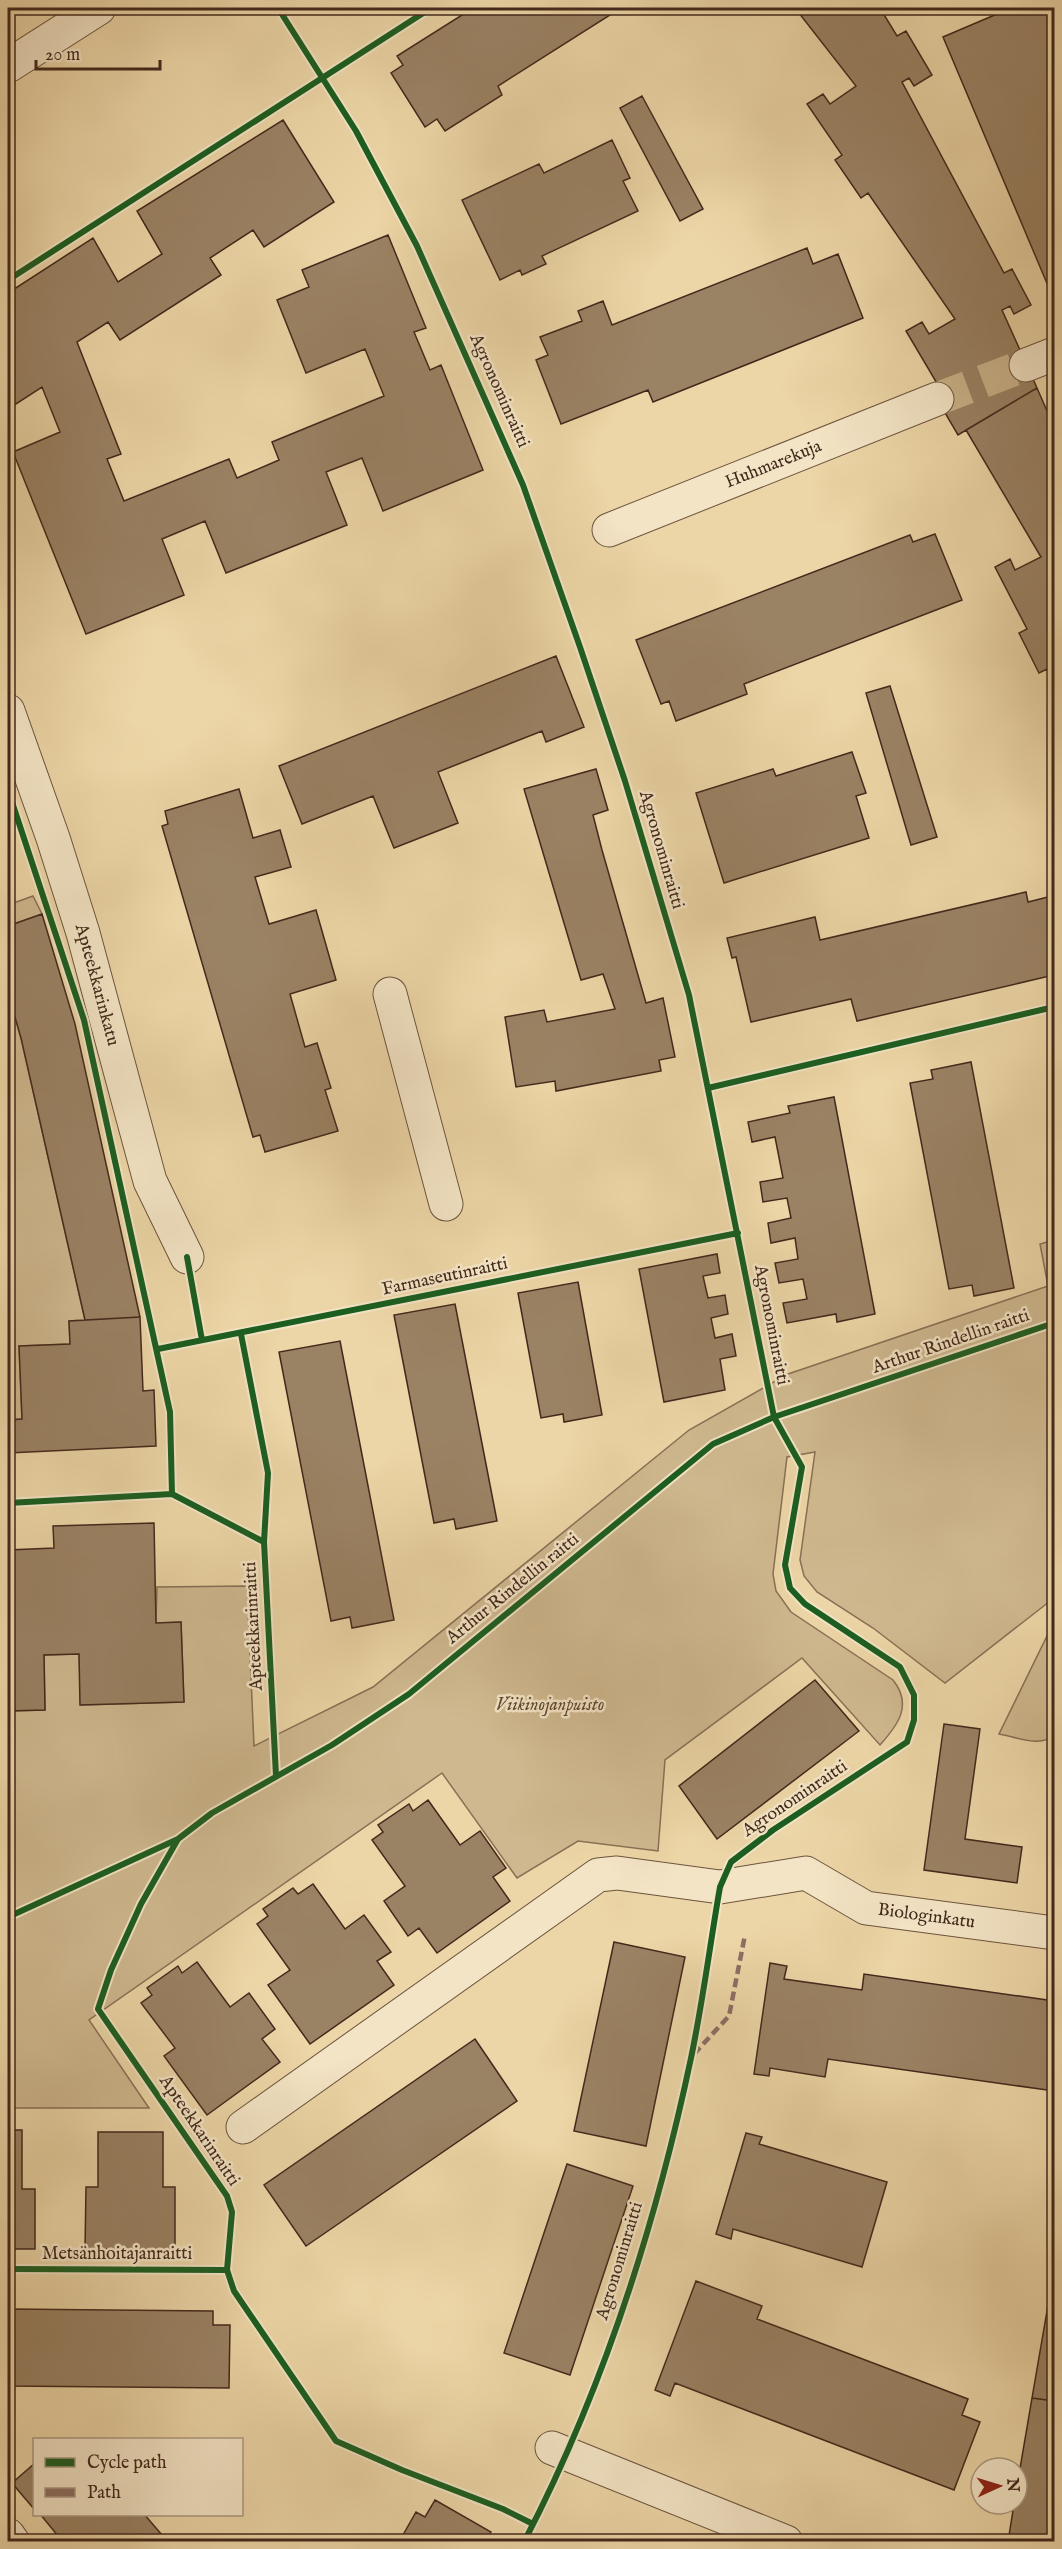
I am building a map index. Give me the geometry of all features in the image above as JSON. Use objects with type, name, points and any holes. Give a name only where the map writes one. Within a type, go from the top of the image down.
[{"type":"street","points":[[8,66],[99,8]]},
{"type":"street","name":"Huhmarekuja","points":[[609,530],[937,399]]},
{"type":"street","name":"Apteekkarinkatu","points":[[8,711],[83,933],[150,1181],[187,1257]]},
{"type":"street","points":[[390,994],[446,1204]]},
{"type":"street","name":"Biologinkatu","points":[[243,2127],[598,1875],[617,1873],[720,1887],[806,1873],[866,1908],[1054,1933]]},
{"type":"street","points":[[552,2448],[786,2541]]},
{"type":"street","points":[[8,2535],[13,2541]]},
{"type":"green space","points":[[33,896],[42,914],[8,926],[8,905]]},
{"type":"green space","points":[[8,993],[21,1038],[85,1320],[69,1321],[70,1344],[19,1346],[22,1419],[8,1420]]},
{"type":"green space","name":"Viikinojanpuisto","points":[[1054,1240],[1054,1598],[945,1683],[873,1628],[817,1592],[804,1576],[800,1560],[815,1452],[787,1457],[773,1574],[776,1591],[791,1612],[893,1680],[902,1698],[901,1714],[880,1745],[802,1658],[665,1760],[658,1851],[578,1841],[517,1878],[442,1773],[89,2020],[149,2108],[8,2108],[8,1711],[45,1710],[44,1655],[79,1654],[81,1705],[184,1702],[181,1622],[156,1623],[157,1587],[247,1586],[254,1746],[373,1687],[689,1430],[788,1374],[1048,1286],[1040,1244]]},
{"type":"green space","points":[[1048,1634],[1054,1636],[1054,1735],[1049,1739],[1035,1741],[999,1734]]},
{"type":"building","points":[[473,8],[621,8],[498,86],[502,95],[445,131],[437,119],[425,127],[391,73],[403,65],[397,56]]},
{"type":"building","points":[[795,8],[880,8],[897,36],[906,31],[932,75],[914,86],[909,78],[902,82],[1004,273],[1012,269],[1031,305],[1014,314],[1010,306],[1002,310],[1037,388],[958,435],[934,394],[941,390],[906,331],[922,322],[929,334],[955,319],[868,193],[861,198],[835,160],[842,155],[807,104],[823,94],[830,104],[856,86]]},
{"type":"building","points":[[1011,8],[1048,8],[1054,22],[1054,300],[943,37]]},
{"type":"building","points":[[642,96],[703,209],[680,221],[620,108]]},
{"type":"building","points":[[283,120],[334,202],[264,247],[253,230],[210,258],[221,275],[120,340],[108,322],[77,342],[121,454],[107,459],[124,501],[229,459],[237,478],[279,460],[272,442],[384,396],[365,349],[306,373],[277,300],[309,287],[302,270],[388,235],[426,328],[414,332],[430,370],[441,365],[483,470],[383,511],[362,458],[326,472],[347,525],[226,573],[205,521],[162,539],[184,595],[86,634],[13,452],[60,432],[42,387],[8,409],[8,293],[93,238],[118,282],[162,254],[137,211]]},
{"type":"building","points":[[612,140],[630,178],[623,181],[638,211],[542,256],[546,264],[522,275],[520,270],[500,280],[462,200],[539,164],[544,173]]},
{"type":"building","points":[[807,248],[813,264],[838,254],[863,318],[653,402],[648,390],[561,424],[536,360],[548,355],[540,337],[582,321],[578,311],[603,301],[612,325]]},
{"type":"building","points":[[1037,388],[1054,427],[1054,683],[1047,669],[1039,673],[1019,633],[1027,629],[995,567],[1010,559],[1015,570],[1041,557],[966,430]]},
{"type":"building","points":[[935,534],[962,600],[744,684],[747,694],[676,721],[669,701],[661,704],[636,640],[910,535],[913,542]]},
{"type":"building","points":[[556,656],[584,727],[546,742],[542,731],[438,772],[458,823],[394,848],[373,796],[302,824],[279,766]]},
{"type":"building","points":[[890,686],[937,837],[911,845],[866,693]]},
{"type":"building","points":[[852,752],[866,793],[856,796],[869,838],[724,883],[696,793],[773,769],[776,776]]},
{"type":"building","points":[[596,769],[608,810],[593,815],[602,850],[646,1003],[663,998],[675,1057],[659,1060],[661,1071],[556,1091],[555,1081],[516,1087],[505,1017],[544,1010],[547,1022],[615,1009],[603,974],[581,980],[524,789]]},
{"type":"building","points":[[239,789],[253,838],[280,830],[291,867],[255,877],[269,924],[316,910],[336,980],[290,994],[305,1047],[317,1043],[331,1088],[325,1090],[338,1131],[265,1152],[260,1135],[253,1137],[162,826],[168,824],[165,811]]},
{"type":"building","points":[[1026,892],[1028,902],[1052,896],[1054,975],[857,1021],[851,999],[751,1022],[736,957],[732,958],[727,938],[815,917],[820,940]]},
{"type":"building","points":[[42,914],[75,1024],[140,1317],[85,1320],[21,1038],[8,993],[8,926]]},
{"type":"building","points":[[971,1062],[1014,1288],[974,1296],[972,1285],[949,1289],[910,1083],[933,1079],[931,1070]]},
{"type":"building","points":[[834,1097],[875,1314],[837,1322],[836,1314],[787,1323],[783,1303],[807,1299],[803,1279],[779,1283],[775,1263],[798,1259],[795,1238],[771,1243],[768,1223],[791,1218],[787,1198],[763,1202],[760,1182],[783,1178],[775,1137],[752,1142],[748,1122],[790,1113],[788,1106]]},
{"type":"building","points":[[717,1254],[720,1273],[703,1276],[708,1298],[725,1295],[728,1314],[711,1318],[715,1338],[732,1334],[736,1356],[720,1359],[725,1390],[664,1402],[639,1269]]},
{"type":"building","points":[[578,1282],[602,1415],[564,1422],[563,1414],[541,1418],[518,1293]]},
{"type":"building","points":[[455,1304],[497,1521],[456,1529],[454,1519],[434,1523],[394,1315]]},
{"type":"building","points":[[140,1317],[143,1391],[154,1390],[156,1446],[8,1453],[8,1420],[22,1419],[19,1346],[70,1344],[69,1321]]},
{"type":"building","points":[[340,1341],[394,1620],[352,1628],[350,1617],[331,1621],[279,1352]]},
{"type":"building","points":[[154,1523],[156,1623],[181,1622],[184,1702],[80,1705],[79,1654],[44,1655],[45,1710],[8,1711],[8,1550],[54,1548],[53,1526]]},
{"type":"building","points":[[815,1680],[859,1731],[717,1839],[679,1786]]},
{"type":"building","points":[[944,1724],[980,1729],[965,1839],[1022,1847],[1017,1883],[924,1870]]},
{"type":"building","points":[[428,1800],[460,1845],[480,1831],[506,1868],[493,1877],[510,1901],[437,1953],[419,1928],[408,1936],[384,1901],[405,1886],[372,1840],[383,1832],[378,1825],[409,1804],[413,1811]]},
{"type":"building","points":[[313,1884],[345,1929],[364,1915],[391,1952],[377,1961],[394,1985],[310,2044],[268,1985],[290,1970],[257,1924],[268,1916],[263,1909],[293,1888],[298,1894]]},
{"type":"building","points":[[614,1942],[685,1957],[646,2146],[574,2131]]},
{"type":"building","points":[[197,1962],[230,2007],[249,1993],[275,2029],[262,2039],[280,2062],[207,2115],[164,2056],[175,2048],[141,2003],[152,1995],[147,1988],[178,1966],[182,1973]]},
{"type":"building","points":[[770,1963],[787,1966],[784,1979],[862,1990],[864,1974],[1054,2001],[1054,2091],[828,2059],[825,2077],[770,2068],[769,2076],[754,2074]]},
{"type":"building","points":[[475,2039],[517,2101],[306,2246],[264,2185]]},
{"type":"building","points":[[8,2130],[22,2130],[22,2189],[35,2189],[35,2249],[8,2249]]},
{"type":"building","points":[[98,2132],[163,2132],[163,2187],[175,2187],[175,2249],[85,2249],[86,2187],[98,2187]]},
{"type":"building","points":[[746,2133],[762,2137],[759,2144],[887,2182],[862,2267],[733,2229],[731,2239],[716,2234]]},
{"type":"building","points":[[567,2164],[633,2186],[570,2375],[504,2353]]},
{"type":"building","points":[[1054,2277],[1054,2401],[1032,2398]]},
{"type":"building","points":[[696,2281],[762,2306],[757,2319],[968,2399],[962,2415],[980,2422],[954,2490],[675,2383],[670,2396],[655,2390]]},
{"type":"building","points":[[8,2309],[213,2311],[213,2325],[230,2325],[229,2388],[8,2386]]},
{"type":"building","points":[[1032,2398],[1054,2401],[1054,2542],[1008,2542],[1012,2516],[1029,2516],[1029,2456],[1022,2456]]},
{"type":"building","points":[[33,2465],[33,2508],[12,2483]]},
{"type":"building","points":[[435,2500],[491,2532],[486,2542],[399,2542],[416,2512],[425,2517]]},
{"type":"building","points":[[42,2516],[146,2516],[168,2542],[63,2542]]},
{"type":"building","points":[[964,2536],[984,2542],[962,2542]]},
{"type":"tunnel","points":[[937,399],[1026,365]]},
{"type":"marked path","points":[[694,2054],[729,2016],[745,1935]]},
{"type":"cycle path","name":"Agronominraitti","points":[[278,8],[356,131],[417,246],[523,485],[625,781],[689,995],[774,1417],[802,1467],[785,1565],[790,1588],[805,1604],[900,1667],[914,1695],[914,1720],[907,1742],[773,1830],[731,1862],[720,1887],[691,2058],[644,2244],[602,2366],[578,2426],[524,2542]]},
{"type":"cycle path","points":[[8,280],[431,8]]},
{"type":"cycle path","points":[[8,790],[84,1020],[170,1412],[172,1494]]},
{"type":"cycle path","points":[[708,1088],[1054,1007]]},
{"type":"cycle path","name":"Farmaseutinraitti","points":[[158,1349],[738,1233]]},
{"type":"cycle path","points":[[187,1257],[202,1340]]},
{"type":"cycle path","name":"Arthur Rindellin raitti","points":[[8,1917],[178,1839],[212,1813],[332,1745],[409,1694],[713,1444],[774,1417],[1054,1323]]},
{"type":"cycle path","name":"Apteekkarinraitti","points":[[241,1334],[268,1473],[264,1542],[276,1776]]},
{"type":"cycle path","points":[[8,1503],[172,1494],[264,1542]]},
{"type":"cycle path","name":"Apteekkarinraitti","points":[[178,1839],[141,1904],[111,1970],[98,2009],[227,2196],[232,2212],[227,2270],[234,2291],[336,2441],[402,2470],[503,2509],[533,2524]]},
{"type":"cycle path","name":"Metsänhoitajanraitti","points":[[8,2269],[227,2270]]}]
